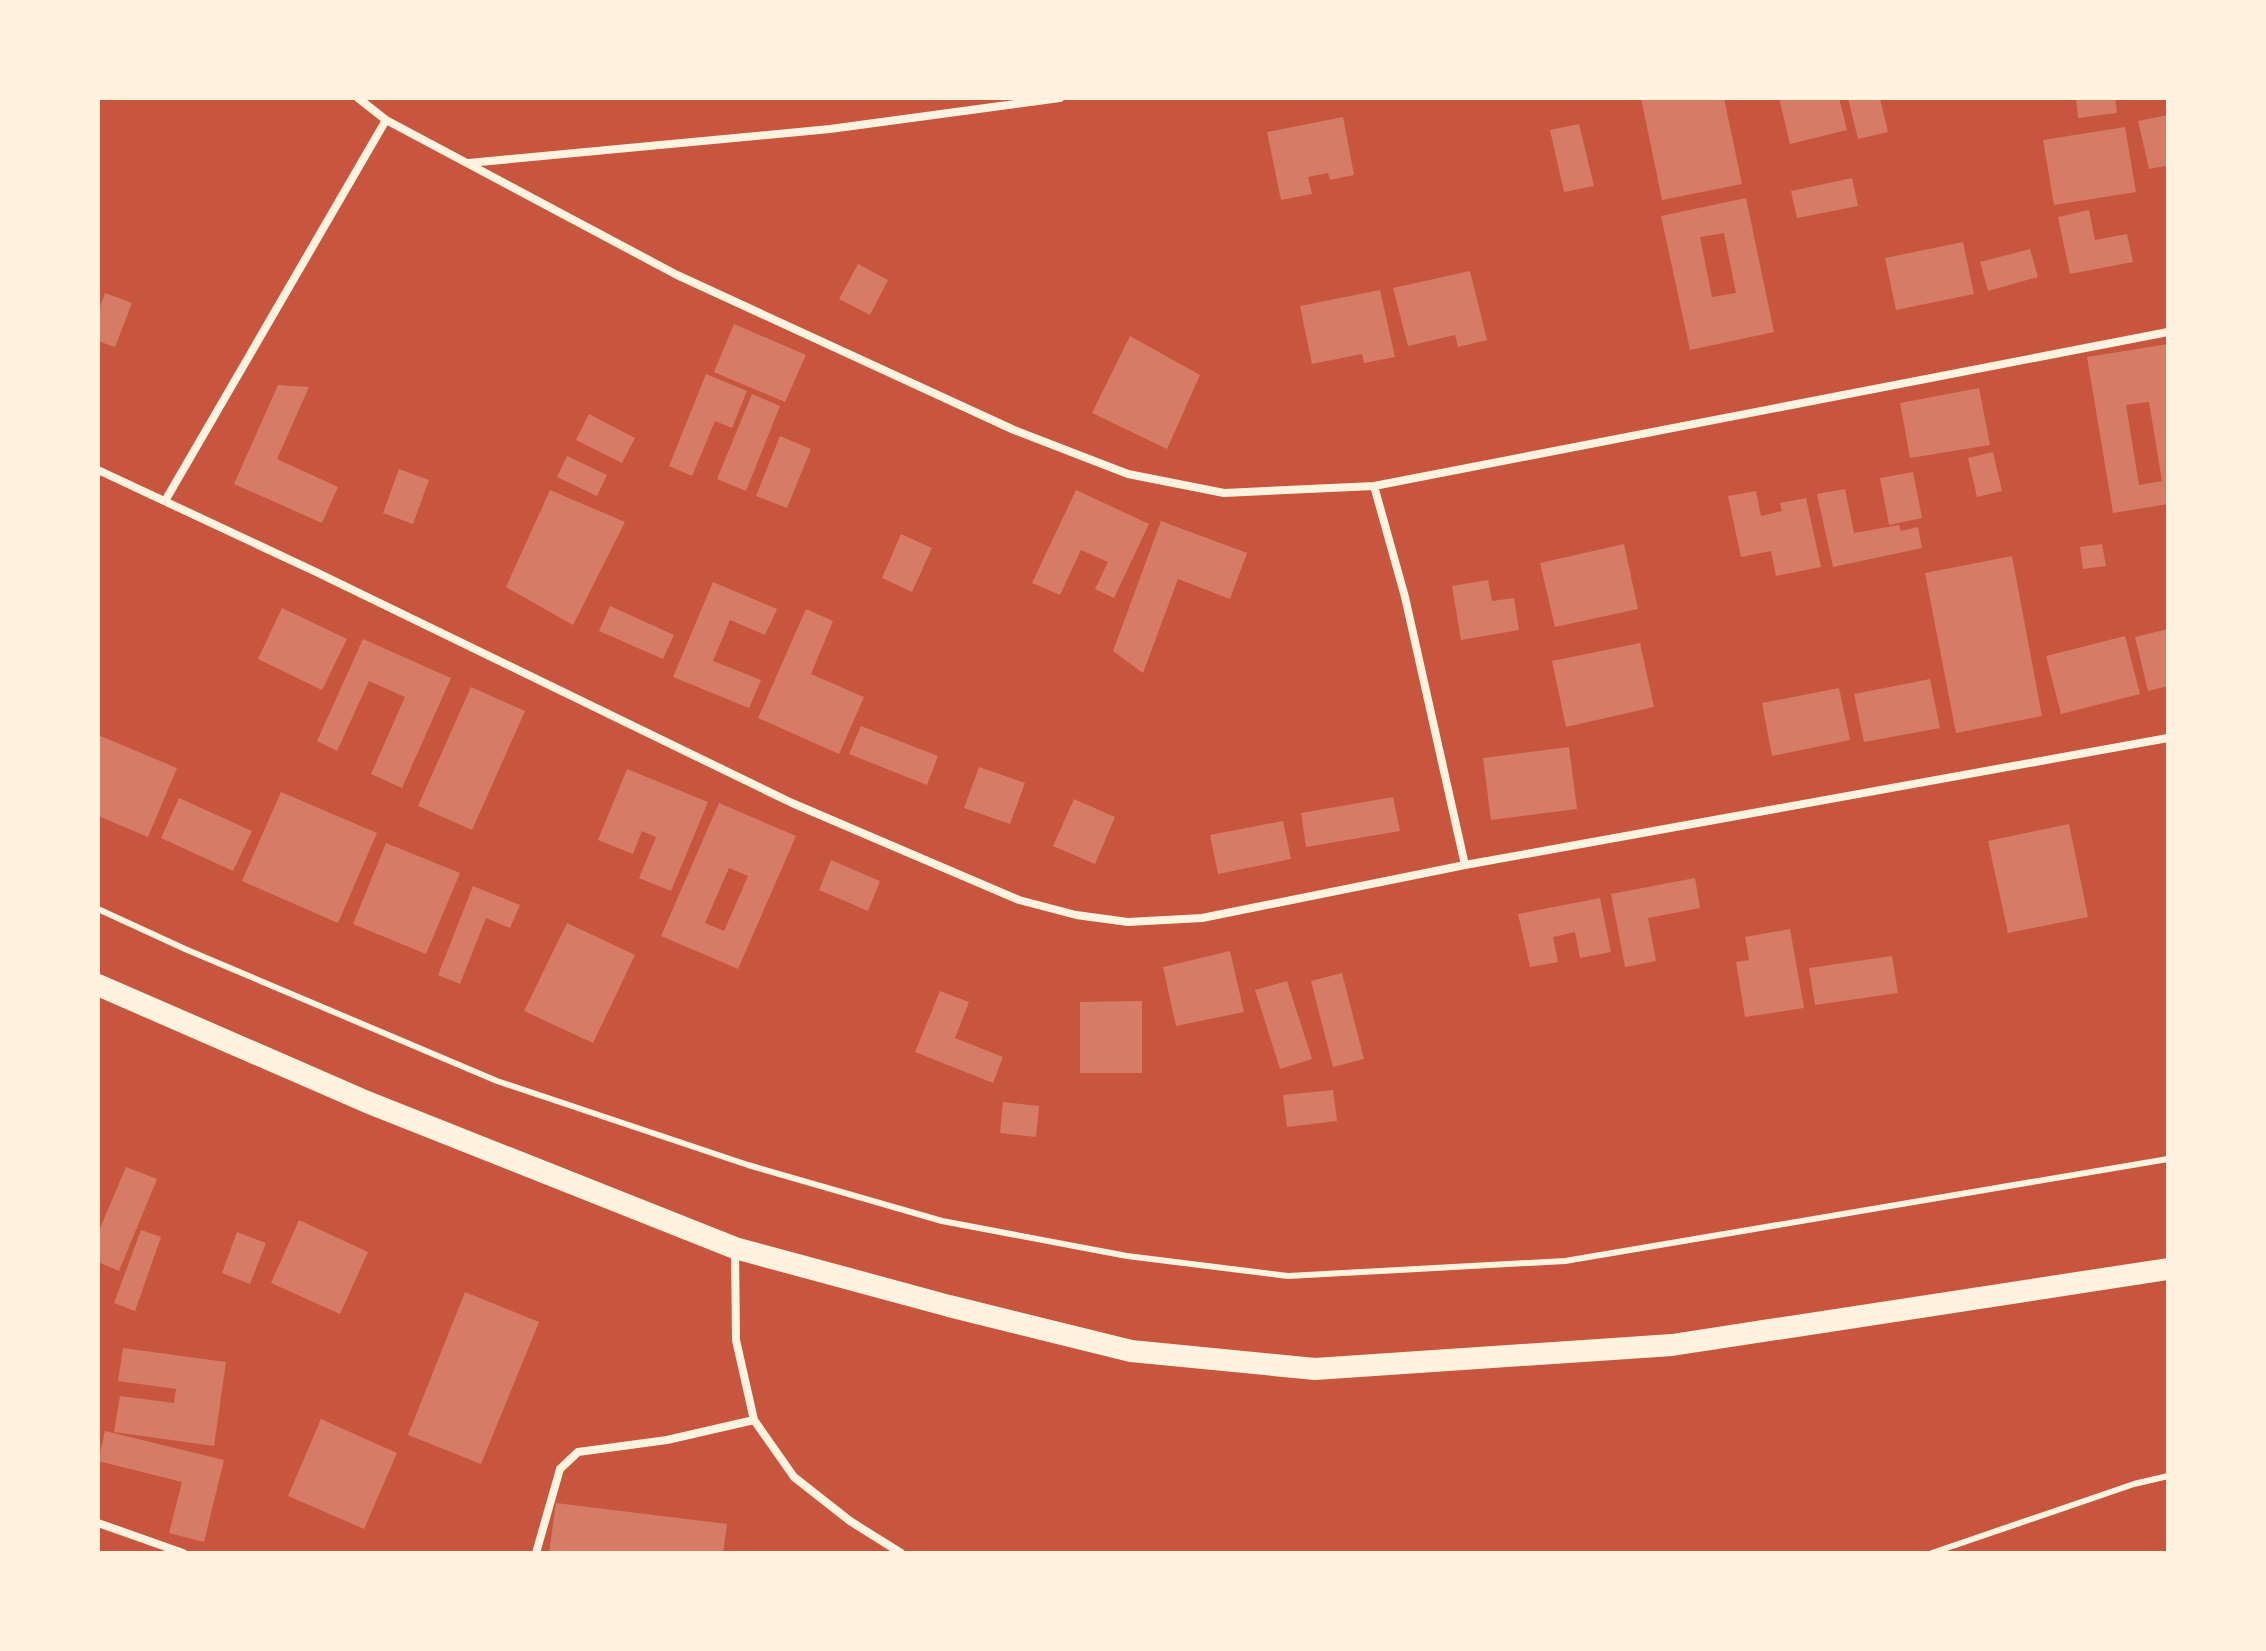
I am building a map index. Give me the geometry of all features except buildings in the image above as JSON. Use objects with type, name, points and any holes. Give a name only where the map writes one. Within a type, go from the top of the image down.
[{"type":"highway","points":[[98,985],[367,1102],[735,1248],[1131,1351],[1315,1369],[1672,1345],[2168,1269]]},
{"type":"street","points":[[358,98],[386,120],[677,275],[1014,430],[1128,474],[1224,493],[1374,486],[2168,332]]},
{"type":"street","points":[[468,163],[830,129],[1060,98]]},
{"type":"street","points":[[165,501],[386,120]]},
{"type":"street","points":[[98,470],[792,803],[1019,900],[1076,915],[1128,922],[1202,918],[1465,865],[2168,738]]},
{"type":"street","points":[[1374,486],[1405,597],[1465,865]]},
{"type":"street","points":[[735,1248],[736,1340],[754,1420],[794,1477],[850,1521],[901,1553]]},
{"type":"street","points":[[536,1553],[560,1469],[578,1452],[667,1440],[754,1420]]},
{"type":"street","points":[[98,1523],[183,1553]]},
{"type":"lane","points":[[98,909],[497,1081],[748,1165],[942,1221],[1127,1256],[1288,1276],[1565,1261],[2168,1159]]},
{"type":"lane","points":[[1932,1553],[2134,1484],[2168,1476]]}]
